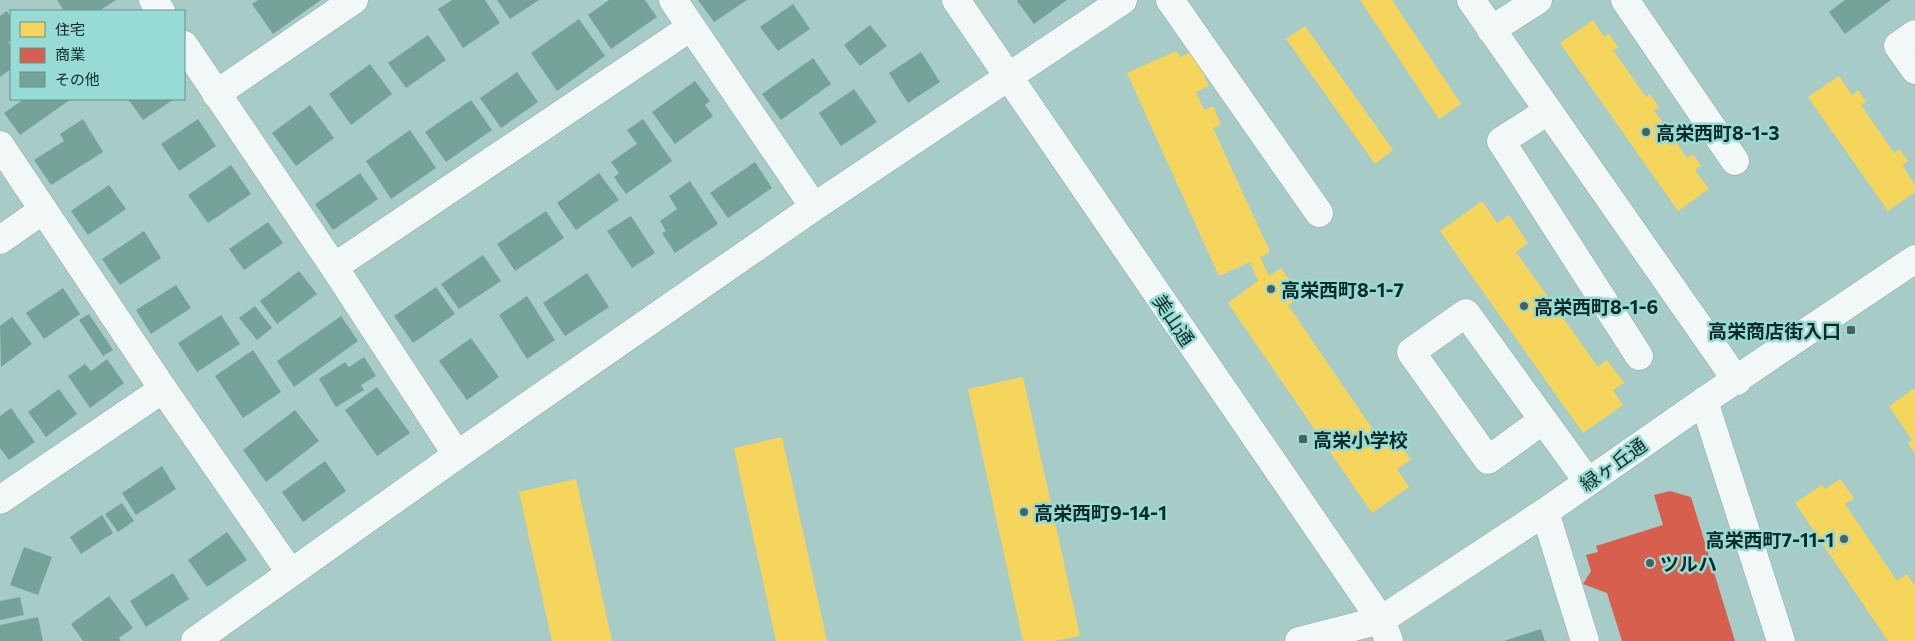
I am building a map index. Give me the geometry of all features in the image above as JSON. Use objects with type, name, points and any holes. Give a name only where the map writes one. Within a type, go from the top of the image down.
[{"type":"street","points":[[216,94],[354,0]]},
{"type":"street","points":[[673,0],[814,207]]},
{"type":"street","name":"美山通","points":[[956,0],[1385,631]]},
{"type":"street","points":[[195,641],[290,572],[814,207],[1123,0]]},
{"type":"street","points":[[1170,0],[1319,213]]},
{"type":"street","points":[[1471,0],[1737,381]]},
{"type":"street","points":[[1491,30],[1538,0]]},
{"type":"street","points":[[1626,0],[1734,161]]},
{"type":"street","points":[[334,266],[691,28]]},
{"type":"street","points":[[1915,34],[1898,46],[1915,70]]},
{"type":"street","points":[[185,48],[334,266],[457,455]]},
{"type":"street","points":[[1548,111],[1501,141],[1639,356]]},
{"type":"street","points":[[0,145],[163,389],[290,572]]},
{"type":"street","points":[[0,240],[43,210]]},
{"type":"street","name":"緑ヶ丘通","points":[[1299,641],[1385,631],[1545,512],[1704,401],[1737,381],[1915,259]]},
{"type":"street","points":[[1544,420],[1488,460],[1410,352],[1466,313],[1544,420],[1588,482]]},
{"type":"street","points":[[0,500],[163,389]]},
{"type":"street","points":[[1704,401],[1781,641]]},
{"type":"street","points":[[1545,512],[1585,641]]},
{"type":"building: 住宅","points":[[1360,0],[1392,0],[1461,104],[1439,119]]},
{"type":"building: 住宅","name":"高栄西町8-1-3","points":[[1593,20],[1604,37],[1609,34],[1618,47],[1613,50],[1646,97],[1650,94],[1659,107],[1654,110],[1687,158],[1693,154],[1701,166],[1695,170],[1709,189],[1678,211],[1560,43]]},
{"type":"building: 住宅","points":[[1305,26],[1393,150],[1375,164],[1286,39]]},
{"type":"building: 住宅","name":"高栄西町8-1-7","points":[[1176,51],[1180,57],[1193,51],[1209,86],[1196,92],[1204,110],[1213,106],[1221,125],[1213,128],[1270,252],[1260,257],[1269,276],[1281,268],[1301,297],[1288,305],[1382,443],[1394,435],[1411,460],[1397,469],[1409,487],[1372,513],[1228,303],[1258,281],[1250,262],[1219,276],[1127,73]]},
{"type":"building: 住宅","points":[[1839,76],[1852,95],[1858,90],[1866,102],[1861,105],[1894,153],[1899,149],[1908,161],[1902,165],[1915,185],[1915,192],[1888,211],[1808,97]]},
{"type":"building: 住宅","name":"高栄西町8-1-6","points":[[1482,201],[1497,223],[1509,215],[1528,243],[1516,252],[1598,367],[1607,360],[1624,383],[1613,390],[1623,405],[1583,433],[1440,231]]},
{"type":"building: 住宅","name":"高栄西町9-14-1","points":[[1023,377],[1080,636],[1054,641],[1023,641],[968,389]]},
{"type":"building: 住宅","points":[[1915,388],[1915,454],[1908,443],[1912,440],[1889,406]]},
{"type":"building: 住宅","points":[[782,437],[827,641],[776,641],[734,448]]},
{"type":"building: 住宅","points":[[576,479],[612,641],[552,641],[519,492]]},
{"type":"building: 住宅","name":"高栄西町7-11-1","points":[[1840,479],[1854,498],[1845,504],[1897,581],[1907,574],[1915,586],[1915,641],[1888,641],[1795,503],[1822,485],[1825,489]]},
{"type":"building: 商業","name":"ツルハ","points":[[1670,491],[1691,497],[1735,641],[1622,641],[1607,593],[1583,584],[1591,571],[1586,555],[1598,552],[1596,546],[1663,525],[1654,495]]},
{"type":"building: その他","points":[[57,0],[116,0],[101,10],[63,10]]},
{"type":"building: その他","points":[[258,0],[321,0],[273,34],[252,4]]},
{"type":"building: その他","points":[[452,0],[485,0],[500,23],[463,48],[438,9]]},
{"type":"building: その他","points":[[497,0],[539,0],[510,19]]},
{"type":"building: その他","points":[[609,0],[645,0],[657,17],[611,49],[588,15]]},
{"type":"building: その他","points":[[698,0],[747,0],[714,22]]},
{"type":"building: その他","points":[[1018,0],[1067,0],[1034,24]]},
{"type":"building: その他","points":[[1845,0],[1891,0],[1845,34],[1829,12]]},
{"type":"building: その他","points":[[793,4],[810,29],[778,51],[760,27]]},
{"type":"building: その他","points":[[7,11],[10,16],[10,41],[8,42],[10,45],[10,70],[0,77],[0,16]]},
{"type":"building: その他","points":[[579,19],[605,56],[557,91],[531,53]]},
{"type":"building: その他","points":[[870,25],[887,46],[860,66],[844,45]]},
{"type":"building: その他","points":[[428,35],[446,60],[406,88],[388,63]]},
{"type":"building: その他","points":[[921,52],[940,82],[908,103],[889,73]]},
{"type":"building: その他","points":[[813,58],[831,84],[781,120],[762,94]]},
{"type":"building: その他","points":[[370,64],[392,94],[351,125],[329,94]]},
{"type":"building: その他","points":[[517,72],[538,102],[501,128],[480,98]]},
{"type":"building: その他","points":[[695,81],[710,101],[705,105],[713,116],[675,144],[652,112]]},
{"type":"building: その他","points":[[854,89],[877,122],[841,146],[819,113]]},
{"type":"building: その他","points":[[23,100],[70,100],[20,135],[4,113]]},
{"type":"building: その他","points":[[129,100],[173,100],[143,120]]},
{"type":"building: その他","points":[[471,100],[492,130],[446,162],[425,132]]},
{"type":"building: その他","points":[[310,105],[334,138],[296,166],[272,133]]},
{"type":"building: その他","points":[[83,119],[103,152],[51,185],[34,160],[64,141],[60,134]]},
{"type":"building: その他","points":[[198,119],[216,146],[179,171],[161,144]]},
{"type":"building: その他","points":[[643,119],[672,161],[626,194],[614,177],[619,173],[611,162],[637,144],[627,130]]},
{"type":"building: その他","points":[[410,130],[436,168],[391,199],[366,161]]},
{"type":"building: その他","points":[[755,162],[772,188],[728,218],[710,193]]},
{"type":"building: その他","points":[[231,165],[251,194],[208,223],[188,195]]},
{"type":"building: その他","points":[[360,173],[378,199],[333,230],[315,204]]},
{"type":"building: その他","points":[[599,173],[619,200],[576,230],[557,203]]},
{"type":"building: その他","points":[[690,181],[718,224],[675,253],[662,233],[666,231],[660,221],[677,209],[669,196]]},
{"type":"building: その他","points":[[109,185],[126,209],[88,235],[71,211]]},
{"type":"building: その他","points":[[546,211],[564,238],[515,271],[497,244]]},
{"type":"building: その他","points":[[631,216],[655,253],[632,268],[607,231]]},
{"type":"building: その他","points":[[268,222],[283,243],[244,270],[229,249]]},
{"type":"building: その他","points":[[144,231],[161,258],[120,285],[102,259]]},
{"type":"building: その他","points":[[483,255],[501,281],[459,309],[441,284]]},
{"type":"building: その他","points":[[299,271],[317,294],[277,324],[260,301]]},
{"type":"building: その他","points":[[587,273],[609,307],[565,336],[543,303]]},
{"type":"building: その他","points":[[176,285],[191,308],[151,334],[136,310]]},
{"type":"building: その他","points":[[436,287],[455,314],[413,343],[394,316]]},
{"type":"building: その他","points":[[63,288],[80,314],[44,339],[26,313]]},
{"type":"building: その他","points":[[527,296],[555,340],[527,359],[499,315]]},
{"type":"building: その他","points":[[255,306],[272,328],[257,340],[239,318]]},
{"type":"building: その他","points":[[89,314],[113,350],[103,356],[79,320]]},
{"type":"building: その他","points":[[221,315],[240,344],[197,372],[178,343]]},
{"type":"building: その他","points":[[341,316],[358,341],[294,387],[277,361]]},
{"type":"building: その他","points":[[12,317],[32,344],[1,367],[0,326]]},
{"type":"building: その他","points":[[471,338],[499,377],[467,400],[439,361]]},
{"type":"building: その他","points":[[253,350],[281,392],[243,418],[215,376]]},
{"type":"building: その他","points":[[364,357],[376,376],[361,385],[364,390],[336,407],[319,379],[345,362],[349,367]]},
{"type":"building: その他","points":[[107,359],[124,383],[90,408],[68,376],[85,364],[91,371]]},
{"type":"building: その他","points":[[377,387],[410,433],[377,456],[345,410]]},
{"type":"building: その他","points":[[59,389],[77,414],[46,437],[28,412]]},
{"type":"building: その他","points":[[11,408],[35,442],[9,460],[0,448],[0,416]]},
{"type":"building: その他","points":[[295,410],[319,441],[266,482],[243,450]]},
{"type":"building: その他","points":[[325,461],[346,491],[303,522],[282,492]]},
{"type":"building: その他","points":[[162,466],[176,489],[136,515],[122,493]]},
{"type":"building: その他","points":[[122,503],[134,521],[118,532],[105,514]]},
{"type":"building: その他","points":[[102,515],[113,533],[81,554],[70,537]]},
{"type":"building: その他","points":[[227,532],[247,560],[207,587],[188,560]]},
{"type":"building: その他","points":[[24,547],[52,557],[38,595],[10,585]]},
{"type":"building: その他","points":[[173,573],[189,599],[146,627],[130,601]]},
{"type":"building: その他","points":[[109,596],[133,628],[119,638],[121,641],[83,641],[71,624]]},
{"type":"building: その他","points":[[20,597],[24,615],[0,620],[0,601]]},
{"type":"building: その他","points":[[38,617],[43,641],[0,641],[0,625]]},
{"type":"building: その他","points":[[1541,629],[1545,641],[1504,641]]},
{"type":"place","name":"高栄西町8-1-3","points":[[1646,132]]},
{"type":"place","name":"高栄西町8-1-7","points":[[1271,289]]},
{"type":"place","name":"高栄西町8-1-6","points":[[1524,306]]},
{"type":"place","name":"高栄商店街入口","points":[[1851,330]]},
{"type":"place","name":"高栄小学校","points":[[1303,439]]},
{"type":"place","name":"高栄西町9-14-1","points":[[1024,512]]},
{"type":"place","name":"高栄西町7-11-1","points":[[1844,539]]},
{"type":"place","name":"ツルハ","points":[[1650,563]]}]
